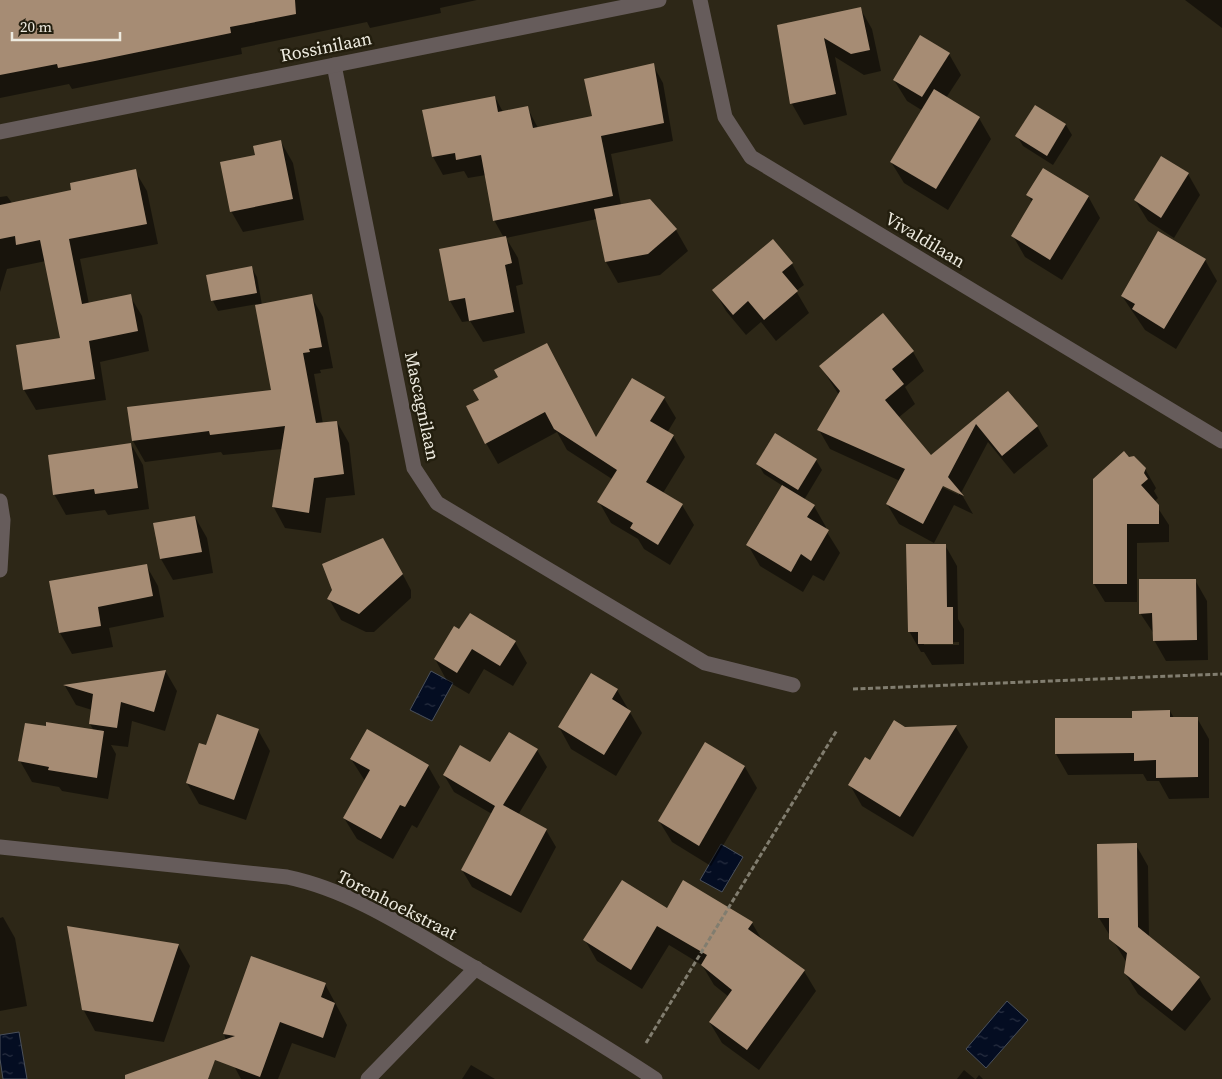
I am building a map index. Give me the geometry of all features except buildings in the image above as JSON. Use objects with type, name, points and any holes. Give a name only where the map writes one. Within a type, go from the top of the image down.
[{"type":"street","name":"Rossinilaan","points":[[0,132],[659,0]]},
{"type":"street","name":"Vivaldilaan","points":[[700,0],[726,117],[751,157],[1222,441]]},
{"type":"street","name":"Mascagnilaan","points":[[334,65],[414,468],[438,502],[705,663],[792,685]]},
{"type":"street","points":[[0,501],[3,520],[0,570]]},
{"type":"street","name":"Torenhoekstraat","points":[[0,847],[277,876],[307,882],[347,896],[476,968],[655,1079]]},
{"type":"street","points":[[368,1079],[476,968]]},
{"type":"path","points":[[853,689],[1222,674]]},
{"type":"path","points":[[633,1065],[837,730]]},
{"type":"water","points":[[431,671],[453,683],[432,721],[410,710]]},
{"type":"water","points":[[721,844],[743,857],[722,892],[700,880]]},
{"type":"water","points":[[1007,1001],[1028,1020],[986,1068],[966,1049]]},
{"type":"water","points":[[19,1032],[27,1079],[3,1079],[0,1059],[0,1035]]}]
